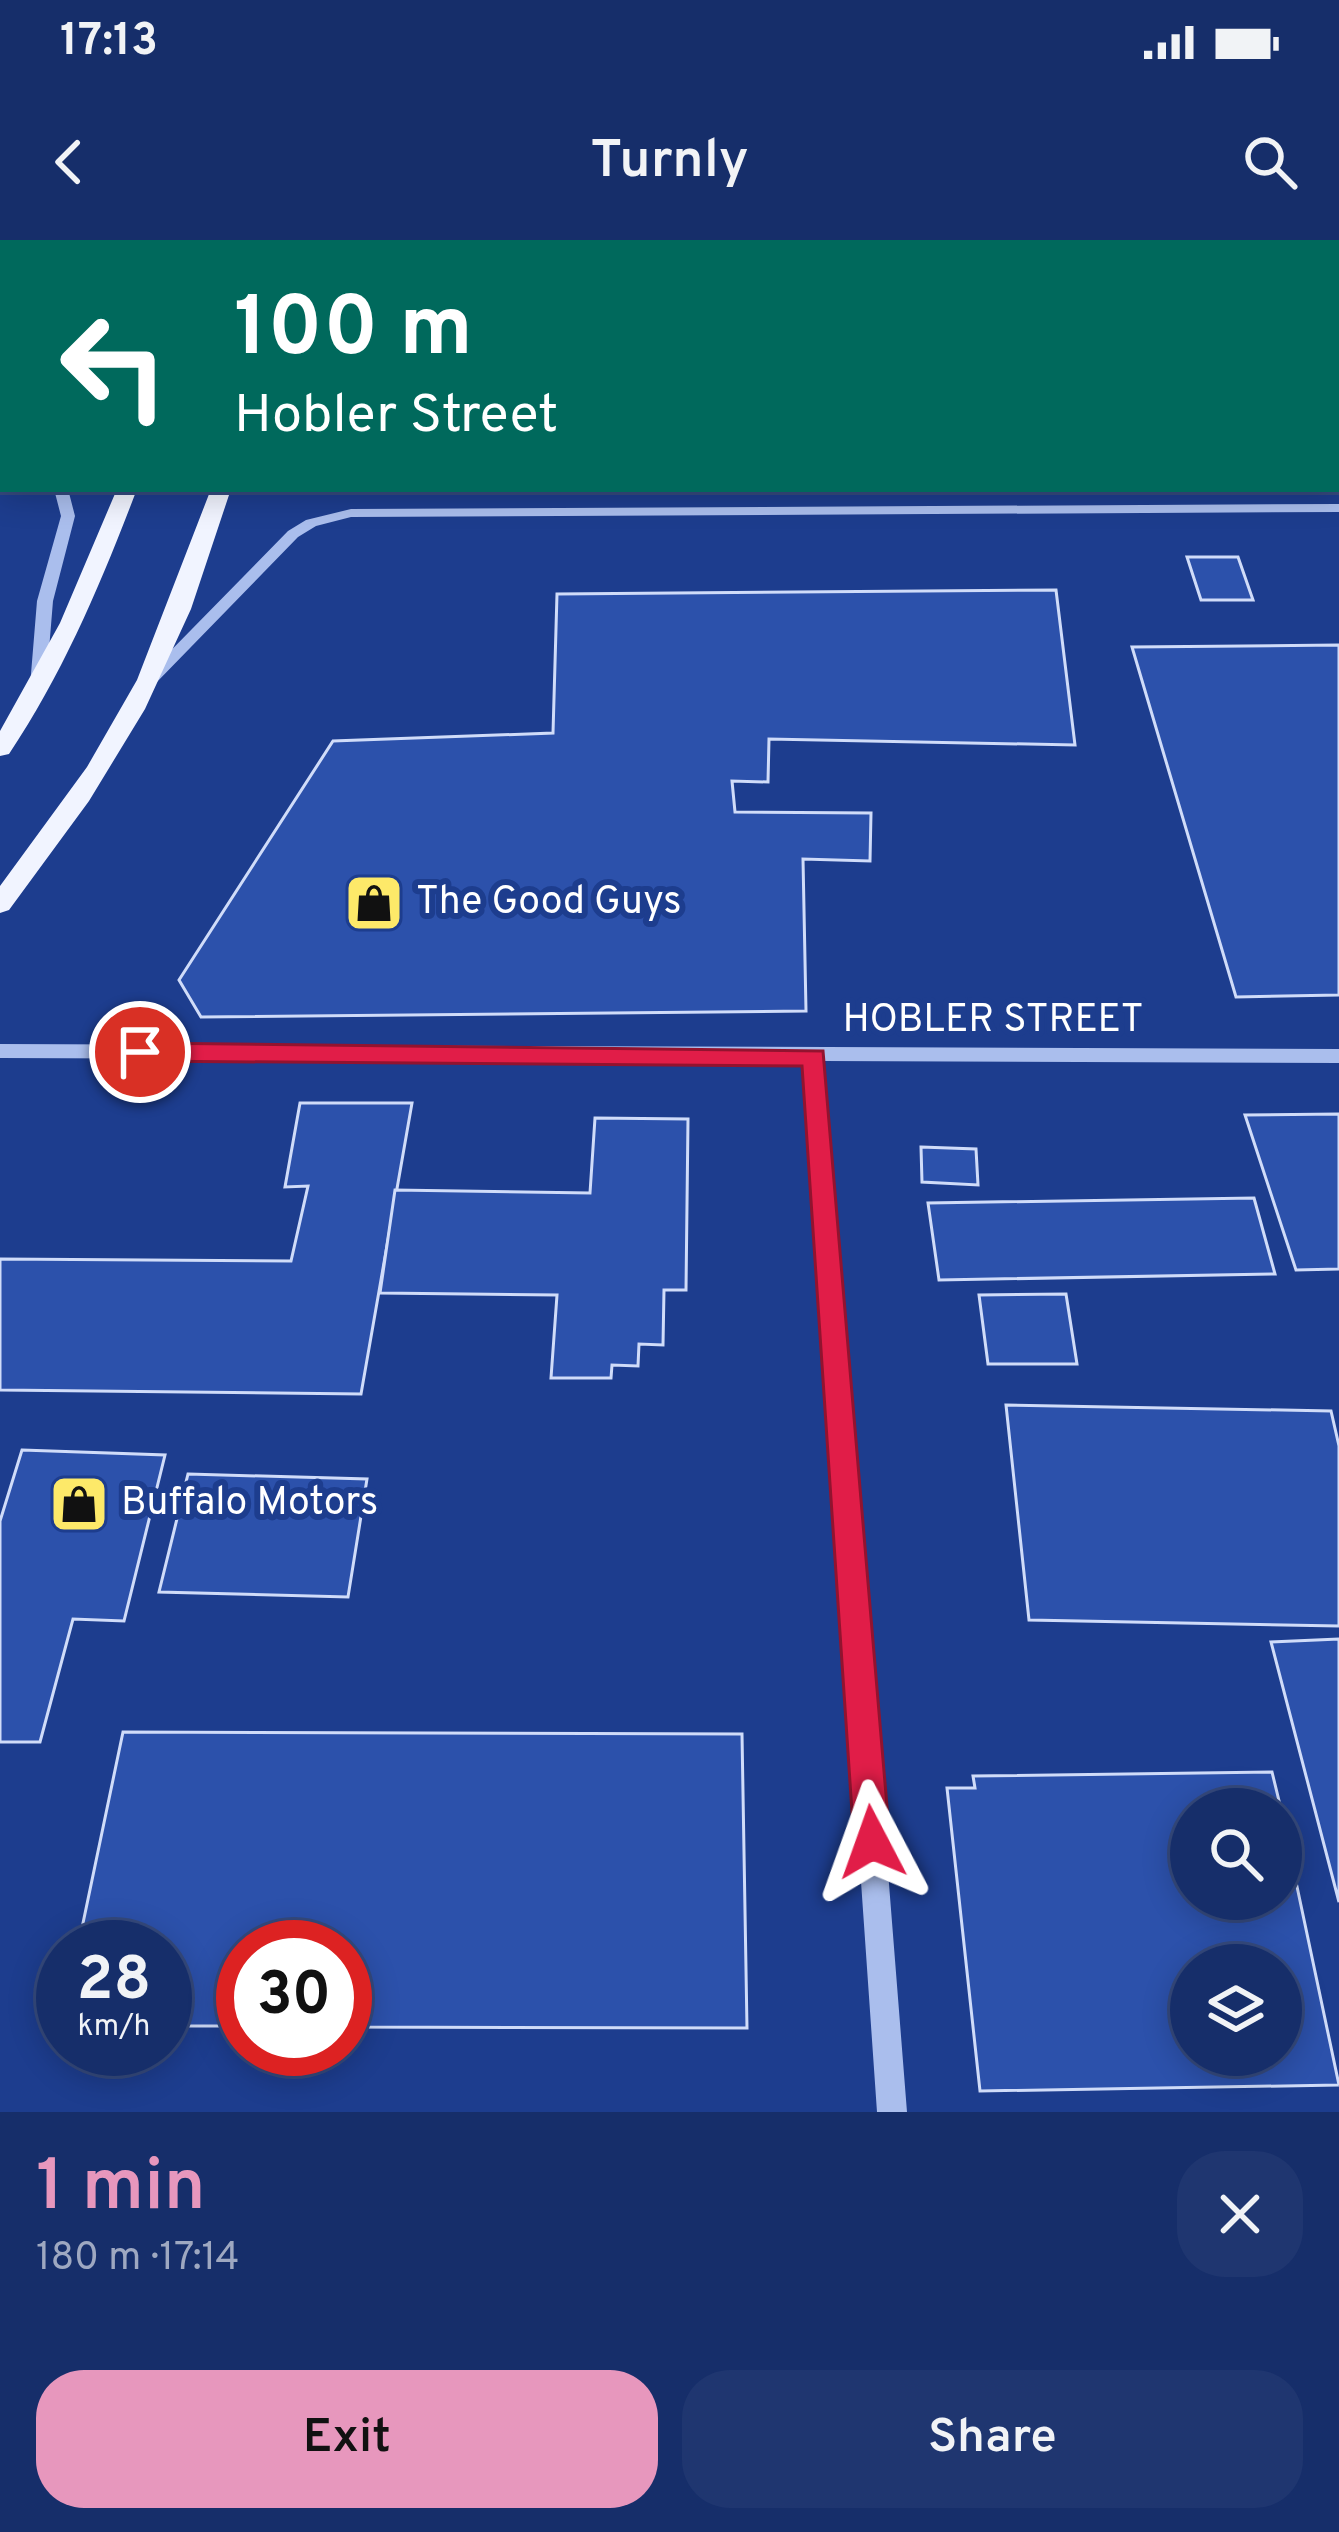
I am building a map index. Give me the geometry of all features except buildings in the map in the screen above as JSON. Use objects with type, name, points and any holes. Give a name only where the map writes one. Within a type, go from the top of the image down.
[{"type":"main road","points":[[0,749],[38,687],[126,492]]},
{"type":"main road","points":[[0,904],[66,814],[146,684],[177,617],[220,492]]},
{"type":"street","points":[[38,687],[45,601],[68,517],[62,492]]},
{"type":"street","points":[[146,684],[293,534],[335,516],[1339,508]]},
{"type":"street","name":"HOBLER STREET","points":[[0,1051],[1339,1056]]},
{"type":"street","points":[[814,1057],[892,2112]]},
{"type":"place","name":"The Good Guys","points":[[374,903]]},
{"type":"place","name":"Buffalo Motors","points":[[79,1504]]},
{"type":"route","points":[[140,1052],[814,1057],[872,1842]]}]
